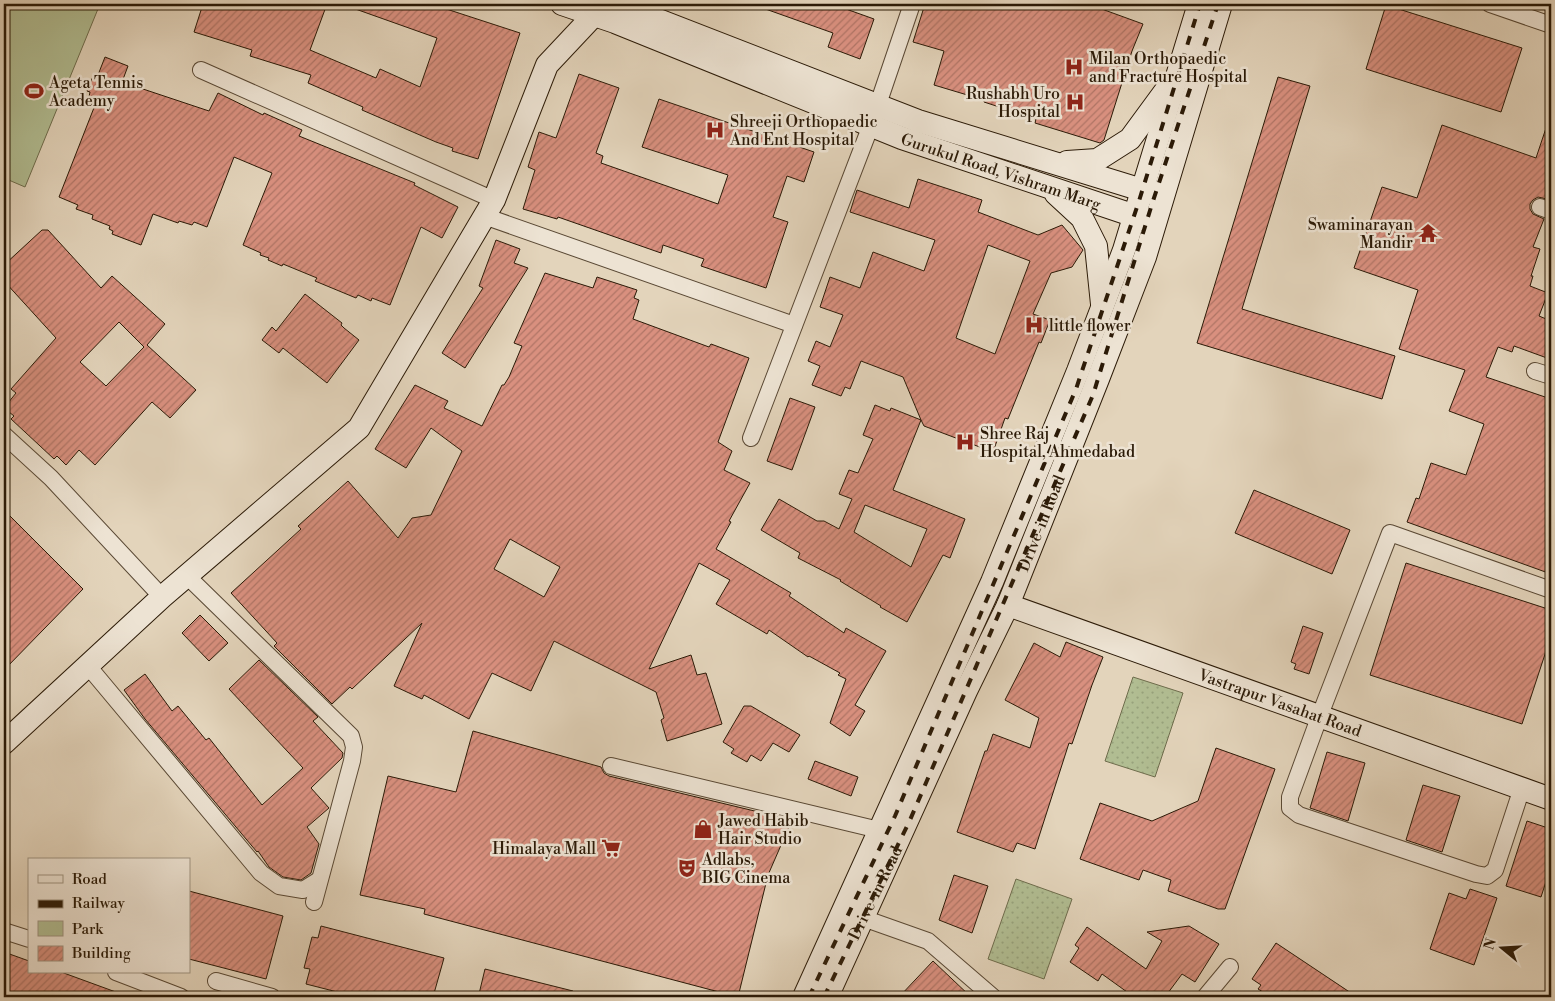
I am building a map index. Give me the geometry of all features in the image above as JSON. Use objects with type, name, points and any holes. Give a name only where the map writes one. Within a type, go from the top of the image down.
[{"type":"street","name":"Gurukul Road, Vishram Marg","points":[[562,4],[596,10],[615,22],[874,116],[918,121],[1152,193]]},
{"type":"street","name":"Gurukul Road, Vishram Marg","points":[[617,4],[874,116],[902,138],[1144,220]]},
{"type":"street","points":[[751,438],[874,116],[912,4]]},
{"type":"street","name":"Drive-in Road","points":[[1152,193],[1177,75],[1199,4]]},
{"type":"street","name":"Drive-in Road","points":[[804,997],[992,582],[1078,371],[1124,250],[1144,220],[1152,193],[1221,4]]},
{"type":"street","points":[[1490,4],[1551,25]]},
{"type":"street","points":[[4,743],[162,597],[359,428],[489,208],[547,65],[596,10]]},
{"type":"street","points":[[201,70],[489,208],[794,325]]},
{"type":"street","points":[[1056,164],[1097,160],[1130,139],[1177,75]]},
{"type":"street","points":[[1048,187],[1082,218],[1096,246],[1102,308]]},
{"type":"street","name":"Drive-in Road","points":[[827,997],[966,691],[1008,604],[1145,257],[1144,220]]},
{"type":"street","points":[[1535,371],[1551,376]]},
{"type":"street","points":[[4,435],[52,478],[162,597]]},
{"type":"street","points":[[1522,788],[1495,870],[1487,876],[1299,815],[1290,808],[1290,797],[1390,533],[1551,590]]},
{"type":"street","points":[[187,576],[351,736],[354,747],[352,761],[314,902]]},
{"type":"street","name":"Vastrapur Vasahat Road","points":[[1008,604],[1551,799]]},
{"type":"street","points":[[88,666],[261,873],[279,886],[303,890],[319,880]]},
{"type":"street","points":[[610,766],[879,830]]},
{"type":"street","points":[[863,918],[928,942],[993,997]]},
{"type":"street","points":[[4,930],[28,939]]},
{"type":"street","points":[[1205,997],[1230,967]]},
{"type":"street","points":[[121,974],[181,997]]},
{"type":"street","points":[[216,982],[272,997]]},
{"type":"green space","name":"Ageta Tennis Academy","points":[[4,4],[100,4],[25,187],[4,178]]},
{"type":"green space","points":[[1133,677],[1183,693],[1155,777],[1105,761]]},
{"type":"green space","points":[[1016,879],[1072,899],[1044,979],[988,959]]},
{"type":"building","points":[[203,4],[327,4],[310,50],[376,78],[380,69],[420,87],[437,38],[347,6],[348,4],[431,4],[520,33],[478,159],[452,151],[453,148],[362,110],[363,107],[308,83],[311,75],[250,56],[252,50],[194,32]]},
{"type":"building","points":[[757,4],[832,4],[874,19],[860,59],[828,47],[833,33],[757,6]]},
{"type":"building","points":[[925,4],[1088,4],[1143,24],[1132,51],[1104,140],[1100,143],[1035,123],[1036,119],[984,102],[984,100],[934,85],[944,51],[913,42]]},
{"type":"building","points":[[1386,5],[1522,48],[1501,112],[1366,69]]},
{"type":"building","points":[[105,57],[128,66],[122,82],[209,111],[218,93],[263,115],[264,113],[302,130],[299,136],[415,183],[414,185],[458,207],[442,238],[421,227],[390,305],[372,298],[371,301],[358,295],[356,298],[315,281],[317,278],[268,260],[269,258],[260,255],[261,253],[243,245],[272,173],[234,157],[207,227],[194,222],[192,225],[179,221],[178,223],[153,214],[141,245],[112,234],[113,231],[109,229],[110,226],[92,219],[93,215],[76,209],[78,205],[59,197],[97,100],[89,97],[90,92],[87,91],[94,74],[98,75]]},
{"type":"building","points":[[579,74],[619,88],[596,153],[603,156],[601,163],[718,204],[728,175],[642,147],[659,99],[814,152],[804,182],[787,176],[773,217],[788,222],[766,288],[701,266],[704,259],[663,245],[661,253],[558,217],[557,219],[523,209],[535,170],[528,167],[539,132],[556,138]]},
{"type":"building","points":[[1278,77],[1310,86],[1242,309],[1395,356],[1382,399],[1197,343]]},
{"type":"building","points":[[1548,122],[1551,123],[1551,200],[1538,197],[1530,204],[1533,214],[1544,219],[1533,247],[1540,249],[1531,276],[1533,276],[1530,286],[1548,293],[1539,316],[1551,321],[1551,356],[1548,355],[1547,358],[1514,346],[1512,352],[1498,347],[1486,377],[1551,399],[1551,574],[1407,522],[1416,498],[1419,499],[1431,463],[1466,475],[1484,424],[1449,411],[1465,370],[1399,349],[1418,290],[1354,268],[1382,187],[1417,198],[1442,125],[1536,158]]},
{"type":"building","points":[[918,179],[982,200],[978,212],[1038,235],[1062,225],[1083,250],[1072,267],[1051,273],[1033,314],[1050,320],[1041,343],[1039,342],[1008,419],[1005,418],[993,452],[924,426],[903,377],[861,361],[850,389],[845,387],[841,396],[812,385],[820,366],[808,361],[816,341],[830,347],[843,315],[820,307],[830,277],[860,288],[873,252],[924,271],[935,240],[850,212],[857,190],[909,208]],"holes":[[[988,245],[1030,261],[995,354],[956,338]]]},
{"type":"building","points":[[42,230],[48,230],[101,288],[112,276],[165,324],[147,345],[196,390],[170,418],[152,402],[95,465],[79,450],[66,465],[57,456],[54,459],[11,419],[14,416],[4,408],[16,393],[11,389],[56,338],[4,281],[4,265]],"holes":[[[119,322],[144,347],[106,386],[80,362]]]},
{"type":"building","points":[[496,240],[520,249],[514,263],[528,268],[465,368],[442,353],[483,288],[479,286]]},
{"type":"building","points":[[545,273],[593,288],[597,277],[637,290],[634,298],[639,300],[633,319],[709,347],[711,344],[749,358],[718,442],[732,451],[724,470],[750,483],[716,549],[791,593],[789,596],[844,633],[846,628],[886,651],[855,705],[865,711],[850,736],[830,723],[846,679],[838,675],[840,673],[808,657],[769,630],[767,634],[716,604],[730,580],[699,563],[649,669],[691,655],[697,675],[706,673],[722,724],[667,741],[661,720],[664,718],[656,692],[554,641],[531,691],[492,673],[469,719],[424,695],[422,699],[394,686],[422,623],[352,689],[350,687],[332,704],[274,646],[277,643],[231,593],[301,529],[298,526],[348,481],[398,538],[412,518],[431,515],[462,451],[431,428],[406,468],[375,449],[415,385],[448,401],[444,408],[482,426],[502,385],[504,385],[509,377],[522,346],[514,343]],"holes":[[[510,539],[560,567],[544,597],[494,569]]]},
{"type":"building","points":[[305,294],[342,323],[341,325],[344,328],[359,340],[327,383],[283,348],[279,353],[262,340],[272,327],[276,331]]},
{"type":"building","points":[[790,398],[815,407],[792,470],[767,461]]},
{"type":"building","points":[[875,405],[890,411],[891,408],[921,420],[893,490],[965,519],[950,558],[943,555],[907,622],[880,607],[841,580],[798,558],[800,553],[761,530],[779,499],[817,521],[824,521],[839,529],[852,499],[839,494],[849,470],[858,473],[873,439],[863,435]],"holes":[[[865,505],[927,529],[911,567],[854,532]]]},
{"type":"building","points":[[1254,490],[1350,530],[1332,574],[1235,533]]},
{"type":"building","points":[[4,510],[83,589],[4,670]]},
{"type":"building","points":[[1406,563],[1551,610],[1551,636],[1522,724],[1370,675]]},
{"type":"building","points":[[200,615],[228,643],[209,661],[182,633]]},
{"type":"building","points":[[1303,626],[1323,633],[1309,674],[1294,669],[1296,664],[1291,662]]},
{"type":"building","points":[[1066,642],[1103,657],[1072,744],[1069,743],[1035,849],[1017,843],[1013,852],[957,832],[985,751],[987,751],[993,734],[1030,748],[1039,718],[1005,700],[1034,643],[1060,657]]},
{"type":"building","points":[[259,660],[318,717],[313,721],[343,753],[342,758],[311,788],[329,808],[307,827],[319,844],[311,873],[301,880],[283,877],[269,867],[258,851],[145,719],[124,690],[145,674],[172,711],[178,706],[206,740],[209,738],[262,805],[303,768],[229,689]]},
{"type":"building","points":[[744,706],[751,706],[800,735],[789,752],[773,743],[761,761],[751,755],[747,762],[731,753],[734,749],[723,742]]},
{"type":"building","name":"Himalaya Mall","points":[[473,731],[601,767],[604,773],[609,776],[792,820],[768,875],[738,997],[424,914],[425,909],[360,895],[388,776],[456,792]]},
{"type":"building","points":[[1216,748],[1275,769],[1225,909],[1218,909],[1168,891],[1171,880],[1143,870],[1139,880],[1080,859],[1100,803],[1152,821],[1198,801]]},
{"type":"building","points":[[1327,752],[1365,763],[1348,821],[1310,808]]},
{"type":"building","points":[[815,761],[858,777],[851,796],[808,779]]},
{"type":"building","points":[[1423,785],[1460,796],[1442,852],[1406,840]]},
{"type":"building","points":[[1527,821],[1551,829],[1551,866],[1541,897],[1506,886]]},
{"type":"building","points":[[954,875],[988,886],[972,933],[939,920]]},
{"type":"building","points":[[1470,889],[1497,898],[1474,965],[1430,949],[1449,893],[1466,899]]},
{"type":"building","points":[[190,891],[283,916],[266,979],[190,959]]},
{"type":"building","points":[[321,926],[444,958],[433,997],[357,997],[306,984],[310,969],[304,968],[312,937],[318,938]]},
{"type":"building","points":[[1189,926],[1219,944],[1195,982],[1182,974],[1165,997],[1134,997],[1102,974],[1098,981],[1070,962],[1079,948],[1075,945],[1087,927],[1146,969],[1162,941],[1147,932]]},
{"type":"building","points":[[1276,943],[1357,997],[1271,997],[1258,989],[1261,985],[1252,979]]},
{"type":"building","points":[[4,952],[28,961],[28,974],[66,974],[124,995],[124,997],[4,997]]},
{"type":"building","points":[[933,961],[971,997],[899,997]]},
{"type":"building","points":[[485,969],[573,991],[572,997],[491,997],[479,994]]},
{"type":"railway","points":[[809,997],[895,816],[1076,389],[1139,201],[1200,4]]},
{"type":"railway","points":[[824,997],[910,820],[1093,395],[1152,204],[1218,4]]},
{"type":"place","name":"Milan Orthopaedic and Fracture Hospital","points":[[1074,67]]},
{"type":"place","name":"Ageta Tennis Academy","points":[[34,91]]},
{"type":"place","name":"Rushabh Uro Hospital","points":[[1075,102]]},
{"type":"place","name":"Shreeji Orthopaedic And Ent Hospital","points":[[715,130]]},
{"type":"place","name":"Swaminarayan Mandir","points":[[1428,233]]},
{"type":"place","name":"little flower","points":[[1034,325]]},
{"type":"place","name":"Shree Raj Hospital, Ahmedabad","points":[[965,442]]},
{"type":"place","name":"Jawed Habib Hair Studio","points":[[703,829]]},
{"type":"place","name":"Himalaya Mall","points":[[611,848]]},
{"type":"place","name":"Adlabs, BIG Cinema","points":[[687,868]]}]
